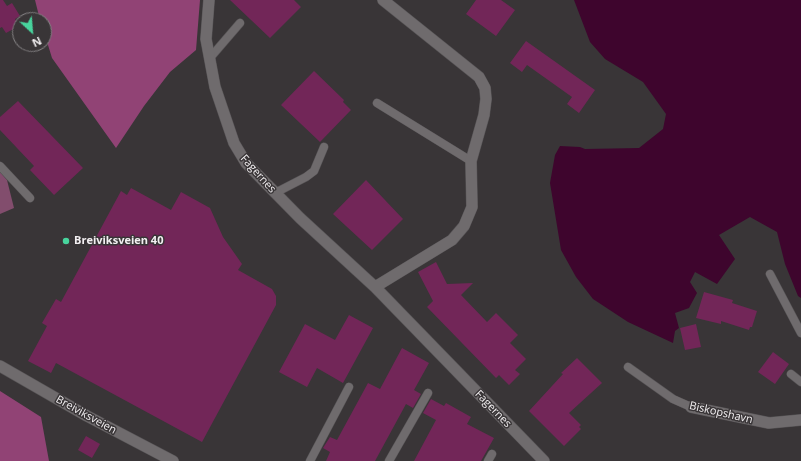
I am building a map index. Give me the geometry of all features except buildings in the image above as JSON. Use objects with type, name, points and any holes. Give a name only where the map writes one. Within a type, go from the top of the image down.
[{"type":"street","name":"Fagernes","points":[[209,0],[206,40],[215,87],[234,143],[246,163],[275,193],[375,287],[544,461]]},
{"type":"street","points":[[375,287],[452,240],[464,226],[472,207],[471,161],[484,115],[485,88],[479,77],[383,0]]},
{"type":"street","name":"Breiviksveien","points":[[0,366],[87,416],[173,461]]},
{"type":"street","name":"Biskopshavn","points":[[690,407],[769,424],[801,420]]},
{"type":"lane","points":[[209,59],[240,23]]},
{"type":"lane","points":[[377,103],[471,161]]},
{"type":"lane","points":[[275,193],[306,177],[314,171],[324,147]]},
{"type":"lane","points":[[0,166],[30,198]]},
{"type":"lane","points":[[770,274],[801,333]]},
{"type":"lane","name":"Biskopshavn","points":[[628,366],[673,399],[690,407]]},
{"type":"lane","points":[[792,374],[801,382]]},
{"type":"lane","points":[[310,461],[349,387]]},
{"type":"lane","points":[[389,461],[428,393]]},
{"type":"shaded area","points":[[35,0],[200,0],[196,50],[170,72],[144,106],[116,148],[52,58],[50,52],[52,52],[52,12],[38,12]]},
{"type":"shaded area","points":[[574,0],[801,0],[801,298],[798,296],[785,264],[777,232],[750,217],[719,235],[735,259],[717,284],[695,272],[690,282],[697,293],[689,308],[675,313],[679,328],[675,331],[673,343],[628,322],[593,299],[576,277],[561,250],[550,183],[555,155],[560,146],[580,147],[585,149],[639,148],[663,129],[666,114],[643,82],[605,59],[590,42]]},
{"type":"shaded area","points":[[0,172],[7,180],[14,208],[0,214]]},
{"type":"shaded area","points":[[0,391],[41,417],[49,461],[0,461]]},
{"type":"place","name":"Breiviksveien 40","points":[[66,241]]}]
